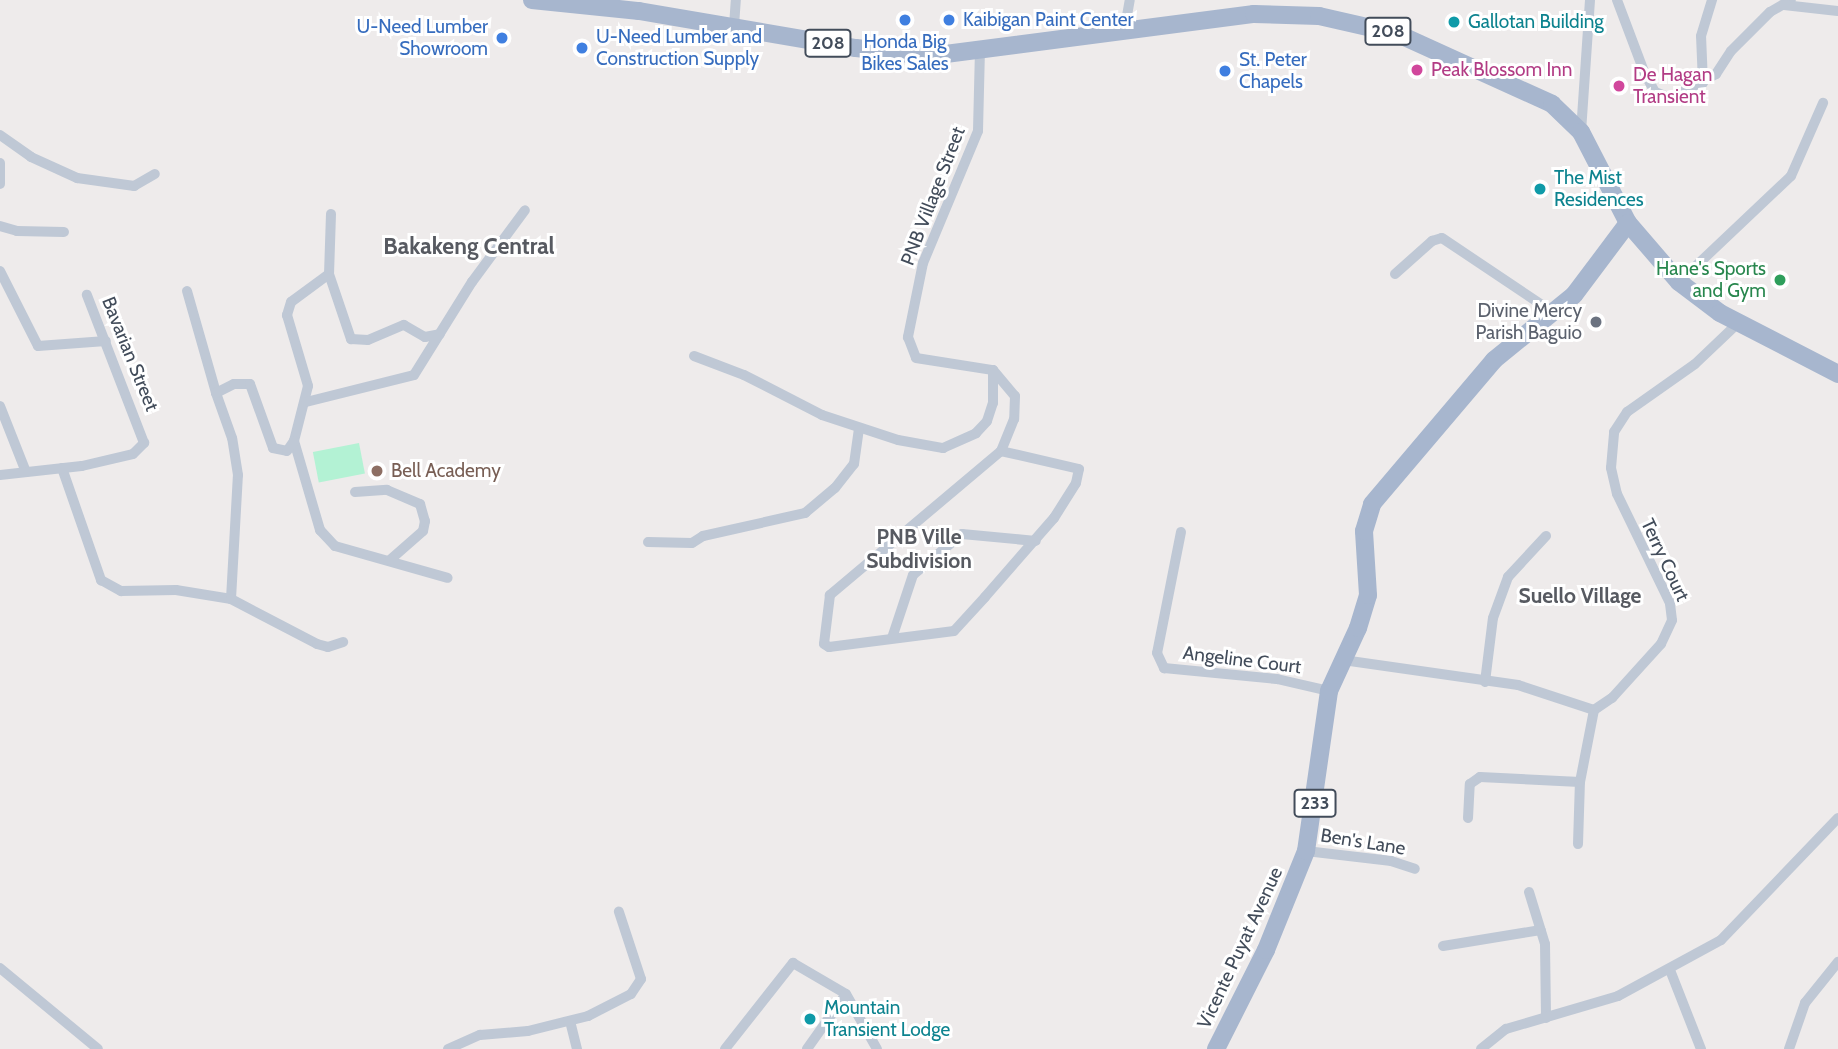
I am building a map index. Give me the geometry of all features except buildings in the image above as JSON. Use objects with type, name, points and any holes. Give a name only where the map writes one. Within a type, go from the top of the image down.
[{"type":"main road","name":"208","points":[[531,0],[734,26],[909,54],[980,49],[1254,7],[1319,16],[1398,34],[1544,99],[1581,132],[1628,223],[1679,282],[1738,323],[1838,374]]},
{"type":"main road","name":"Vicente Puyat Avenue","points":[[1216,1049],[1266,950],[1306,851],[1328,691],[1368,595],[1364,531],[1372,505],[1494,360],[1521,333],[1554,313],[1585,282],[1628,223]]},
{"type":"street","points":[[734,26],[736,0]]},
{"type":"street","points":[[1125,27],[1130,0]]},
{"type":"street","points":[[1581,132],[1590,0]]},
{"type":"street","points":[[1617,0],[1655,92],[1671,98],[1703,83],[1769,12],[1785,2],[1838,11]]},
{"type":"street","points":[[1703,83],[1701,36],[1712,0]]},
{"type":"street","name":"PNB Village Street","points":[[980,49],[978,131],[923,263],[908,337],[916,358],[993,370]]},
{"type":"street","points":[[1679,282],[1791,176],[1823,103]]},
{"type":"street","points":[[0,135],[31,157],[77,178],[134,186],[155,174]]},
{"type":"street","points":[[0,163],[0,184]]},
{"type":"street","points":[[306,402],[406,380],[420,369],[440,334],[525,210]]},
{"type":"street","points":[[331,214],[329,274],[351,339],[368,340],[404,325],[425,337],[440,334]]},
{"type":"street","points":[[0,226],[17,231],[64,232]]},
{"type":"street","points":[[1395,274],[1432,241],[1442,238],[1554,313]]},
{"type":"street","points":[[0,271],[38,346],[106,341]]},
{"type":"street","points":[[216,393],[234,384],[250,384],[272,448],[287,451],[294,441],[308,386],[287,308],[329,274]]},
{"type":"street","points":[[187,291],[216,393],[232,438],[238,475],[230,599]]},
{"type":"street","name":"Bavarian Street","points":[[0,475],[62,468],[133,454],[144,443],[87,295]]},
{"type":"street","name":"Terry Court","points":[[1594,710],[1612,698],[1661,644],[1672,620],[1670,603],[1617,495],[1611,468],[1614,432],[1627,412],[1695,364],[1738,323]]},
{"type":"street","points":[[694,356],[859,428],[910,442],[952,446],[986,421],[993,403],[993,370]]},
{"type":"street","points":[[993,370],[1014,396],[1014,419],[1001,451],[831,595],[824,644],[829,647],[954,631],[1036,541],[1076,482],[1079,469],[1001,451]]},
{"type":"street","points":[[0,406],[26,472]]},
{"type":"street","points":[[648,542],[692,543],[703,536],[804,513],[835,488],[854,464],[859,428]]},
{"type":"street","points":[[294,441],[328,541],[448,578]]},
{"type":"street","points":[[62,468],[101,580],[121,591],[176,590],[230,599],[317,644],[328,648],[343,642]]},
{"type":"street","points":[[355,492],[404,494],[414,498],[423,511],[423,531],[390,560]]},
{"type":"street","name":"Angeline Court","points":[[1181,531],[1157,653],[1164,668],[1277,679],[1328,691]]},
{"type":"street","points":[[892,638],[913,575],[962,534],[1036,541]]},
{"type":"street","points":[[1485,682],[1493,618],[1508,577],[1546,536]]},
{"type":"street","points":[[1343,660],[1518,685],[1594,710],[1580,782],[1578,844]]},
{"type":"street","points":[[1468,818],[1470,784],[1480,776],[1580,782]]},
{"type":"street","points":[[1480,1049],[1506,1029],[1597,1003],[1670,970],[1733,932],[1838,818]]},
{"type":"street","name":"Ben's Lane","points":[[1306,851],[1391,861],[1415,869]]},
{"type":"street","points":[[1529,892],[1546,957],[1546,1018]]},
{"type":"street","points":[[449,1049],[481,1035],[505,1035],[570,1021],[631,994],[639,985],[639,969],[619,912]]},
{"type":"street","points":[[1443,946],[1541,930]]},
{"type":"street","points":[[1790,1049],[1805,1003],[1838,962]]},
{"type":"street","points":[[725,1049],[793,963],[846,994],[877,1049]]},
{"type":"street","points":[[0,968],[98,1049]]},
{"type":"street","points":[[1670,970],[1702,1049]]},
{"type":"street","points":[[807,1049],[846,994]]},
{"type":"street","points":[[570,1021],[577,1049]]},
{"type":"green space","points":[[359,443],[365,473],[319,482],[313,452]]},
{"type":"place","name":"Honda Big Bikes Sales","points":[[905,20]]},
{"type":"place","name":"Kaibigan Paint Center","points":[[949,20]]},
{"type":"place","name":"Gallotan Building","points":[[1454,22]]},
{"type":"place","name":"U-Need Lumber Showroom","points":[[502,38]]},
{"type":"place","name":"U-Need Lumber and Construction Supply","points":[[582,48]]},
{"type":"place","name":"Peak Blossom Inn","points":[[1417,70]]},
{"type":"place","name":"St. Peter Chapels","points":[[1225,71]]},
{"type":"place","name":"De Hagan Transient","points":[[1619,86]]},
{"type":"place","name":"The Mist Residences","points":[[1540,189]]},
{"type":"place","name":"Hane's Sports and Gym","points":[[1780,280]]},
{"type":"place","name":"Divine Mercy Parish Baguio","points":[[1596,322]]},
{"type":"place","name":"Bell Academy","points":[[377,471]]},
{"type":"place","name":"Mountain Transient Lodge","points":[[810,1019]]},
{"type":"district","name":"Bakakeng Central","points":[[469,246]]},
{"type":"district","name":"PNB Ville Subdivision","points":[[919,549]]},
{"type":"district","name":"Suello Village","points":[[1580,596]]}]
